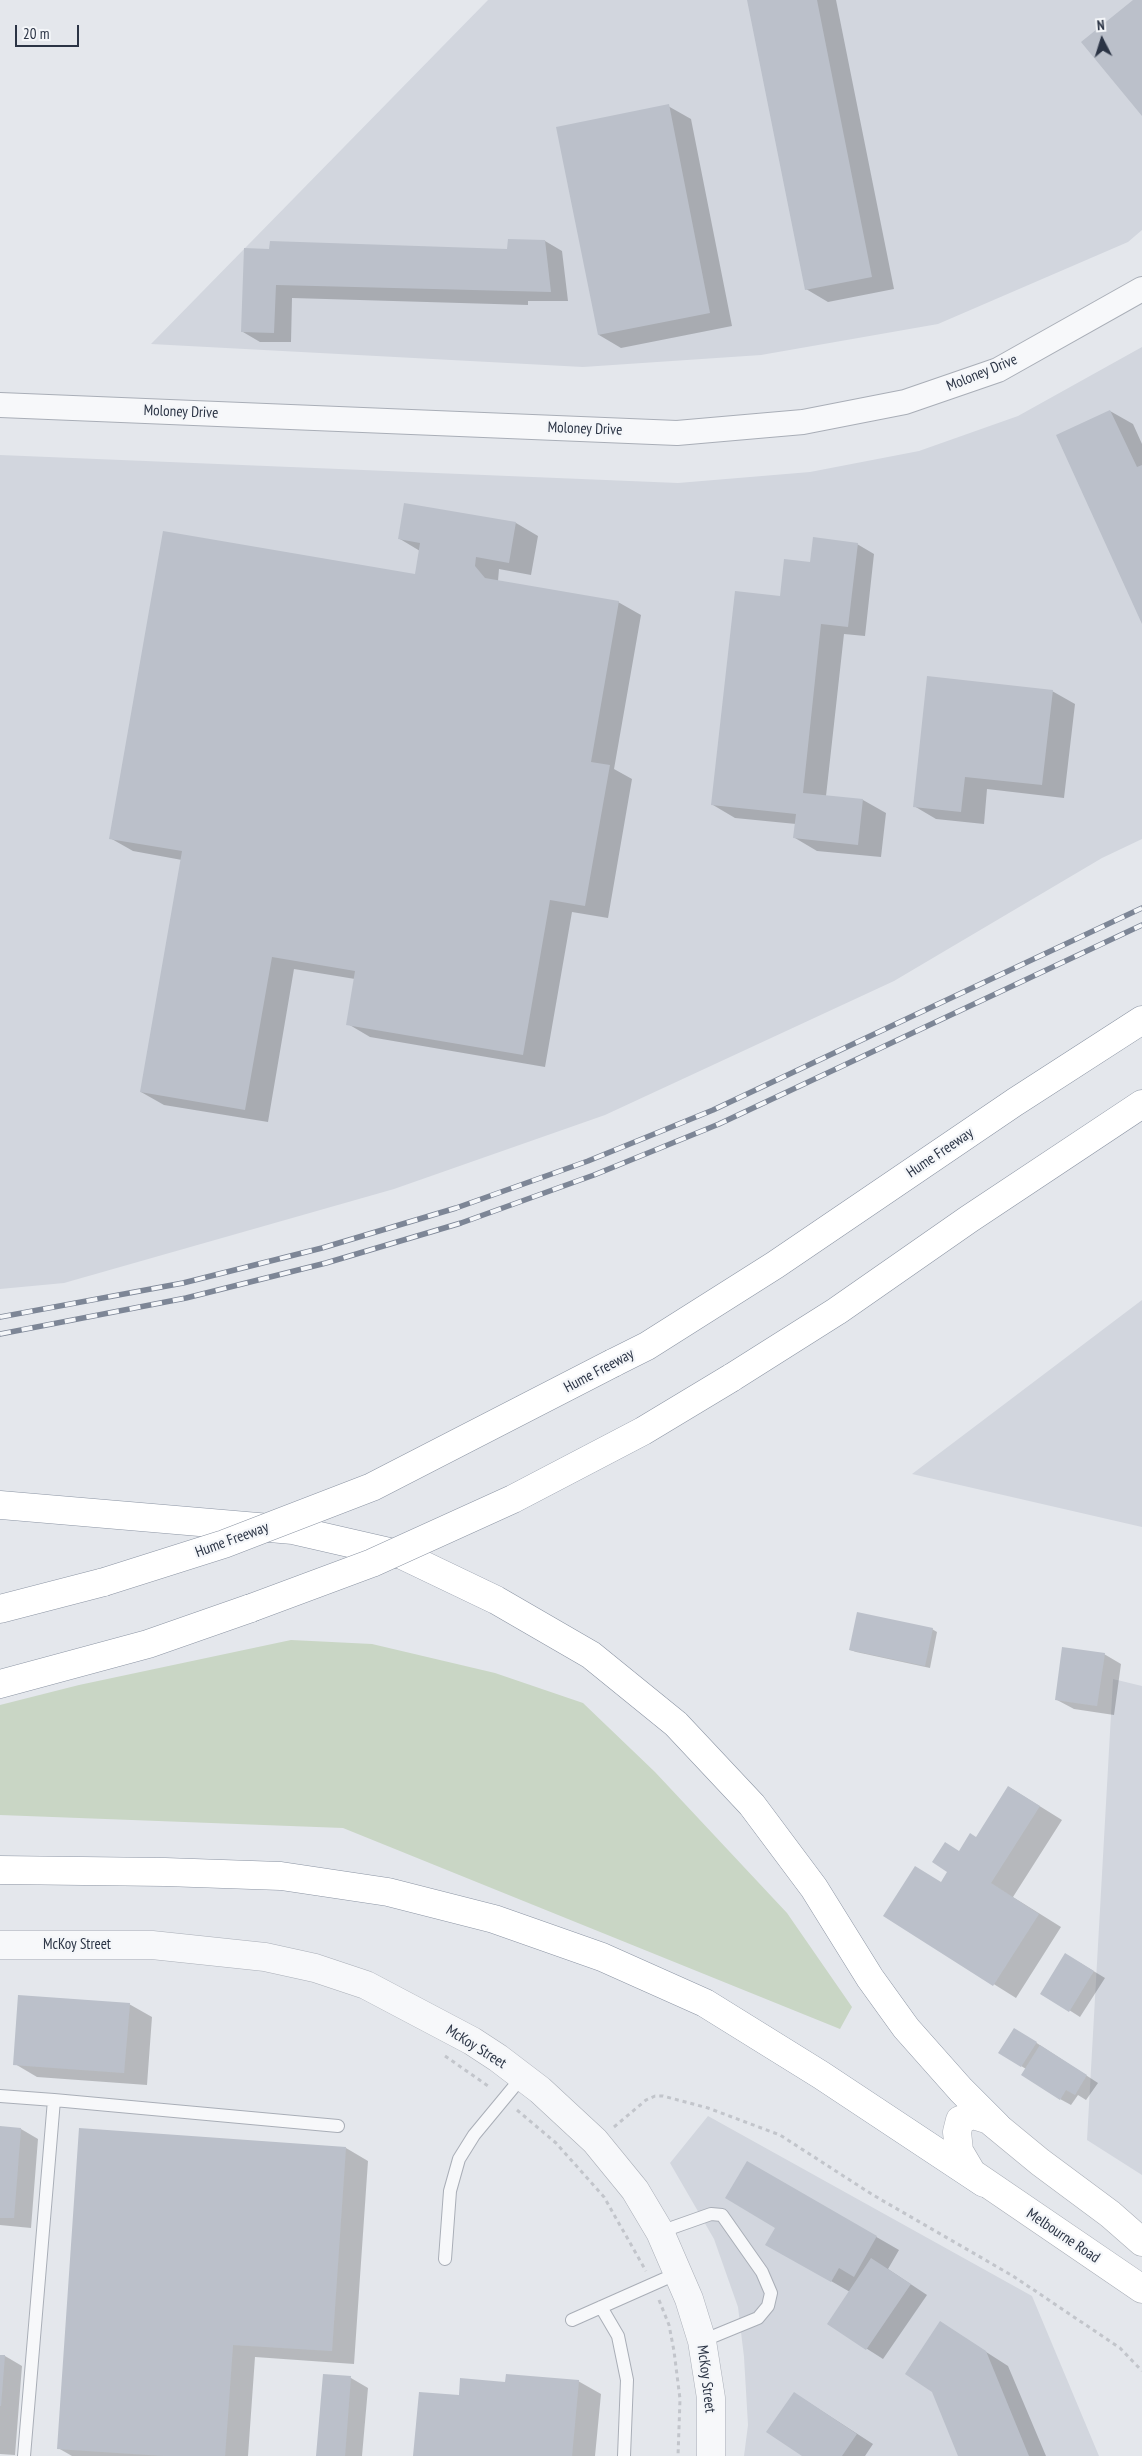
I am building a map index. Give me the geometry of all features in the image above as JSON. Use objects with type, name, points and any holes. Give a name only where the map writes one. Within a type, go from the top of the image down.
[{"type":"main road","name":"Hume Freeway","points":[[0,1609],[104,1582],[224,1544],[372,1487],[647,1346],[775,1265],[1015,1102],[1142,1020]]},
{"type":"main road","points":[[0,1684],[148,1644],[250,1608],[372,1564],[513,1500],[643,1431],[731,1378],[837,1311],[993,1202],[1142,1104]]},
{"type":"main road","points":[[0,1505],[293,1530],[402,1555],[496,1600],[591,1655],[676,1724],[752,1805],[814,1888],[870,1978],[906,2028],[996,2126]]},
{"type":"main road","points":[[0,1870],[281,1876],[388,1892],[494,1919],[602,1957],[705,2003],[821,2075],[984,2183]]},
{"type":"main road","points":[[984,2183],[972,2173],[961,2156],[957,2144],[958,2126],[962,2117],[969,2115],[986,2118],[1140,2238]]},
{"type":"main road","name":"Melbourne Road","points":[[984,2183],[1142,2289]]},
{"type":"street","name":"Moloney Drive","points":[[0,405],[677,433],[803,422],[905,402],[998,370],[1142,289]]},
{"type":"street","name":"McKoy Street","points":[[0,1944],[152,1945],[265,1957],[315,1968],[366,1985],[472,2041],[522,2077],[564,2111],[595,2141],[635,2190],[660,2232],[678,2273],[702,2341],[711,2398],[711,2456]]},
{"type":"lane","points":[[445,2259],[450,2191],[459,2159],[474,2135],[505,2100],[522,2077]]},
{"type":"lane","points":[[0,2096],[338,2126]]},
{"type":"lane","points":[[24,2456],[54,2100]]},
{"type":"lane","points":[[660,2232],[711,2214],[722,2215],[762,2272],[771,2293],[768,2306],[758,2318],[702,2341]]},
{"type":"lane","points":[[572,2320],[678,2273]]},
{"type":"lane","points":[[601,2307],[618,2336],[627,2380],[624,2456]]},
{"type":"path","points":[[442,2054],[482,2080],[556,2143],[604,2197],[630,2241],[670,2325],[680,2399],[678,2456]]},
{"type":"path","points":[[595,2141],[642,2103],[655,2096],[663,2096],[708,2108],[764,2129],[802,2148],[873,2195],[1013,2276],[1120,2348],[1142,2372]]},
{"type":"shaded area","points":[[488,0],[1142,0],[1142,230],[1128,242],[938,324],[761,355],[583,367],[151,344]]},
{"type":"shaded area","points":[[1142,347],[1142,839],[1102,858],[894,981],[605,1115],[394,1189],[64,1283],[0,1289],[0,455],[678,483],[810,472],[919,451],[1018,416]]},
{"type":"shaded area","points":[[1142,1300],[1142,1527],[912,1474]]},
{"type":"shaded area","points":[[1113,1679],[1142,1686],[1142,2175],[1087,2140]]},
{"type":"shaded area","points":[[708,2116],[1032,2296],[1099,2456],[744,2456],[748,2425],[744,2357],[738,2307],[714,2239],[670,2163]]},
{"type":"green space","points":[[291,1640],[372,1644],[495,1673],[583,1703],[655,1772],[787,1913],[852,2007],[840,2029],[343,1828],[0,1815],[0,1705],[79,1685]]},
{"type":"building","points":[[747,0],[817,0],[872,277],[805,290]]},
{"type":"building","points":[[1133,0],[1142,0],[1142,116],[1081,42]]},
{"type":"building","points":[[669,104],[710,313],[598,335],[556,127]]},
{"type":"building","points":[[508,239],[545,240],[551,292],[276,285],[274,333],[241,332],[244,248],[269,249],[270,241],[507,249]]},
{"type":"building","points":[[1110,410],[1137,467],[1142,465],[1142,624],[1056,435]]},
{"type":"building","points":[[404,503],[516,522],[509,563],[476,557],[475,566],[485,578],[619,601],[591,762],[610,765],[585,906],[550,900],[523,1055],[346,1025],[355,971],[272,957],[245,1110],[140,1092],[182,851],[109,839],[163,531],[415,574],[420,543],[398,539]]},
{"type":"building","points":[[813,537],[858,543],[848,627],[821,624],[803,793],[863,799],[858,845],[793,838],[796,814],[711,805],[735,591],[780,596],[784,559],[810,562]]},
{"type":"building","points":[[927,676],[1053,690],[1042,785],[965,777],[961,812],[913,807]]},
{"type":"building","points":[[857,1612],[933,1628],[925,1666],[849,1650]]},
{"type":"building","points":[[1062,1647],[1105,1653],[1097,1706],[1055,1700]]},
{"type":"building","points":[[1008,1786],[1040,1806],[991,1883],[1039,1914],[993,1986],[883,1916],[915,1866],[941,1882],[947,1872],[932,1862],[945,1842],[959,1851],[970,1833],[976,1837]]},
{"type":"building","points":[[1065,1953],[1094,1971],[1069,2012],[1040,1994]]},
{"type":"building","points":[[18,1995],[130,2003],[124,2073],[13,2065]]},
{"type":"building","points":[[1014,2028],[1037,2042],[1021,2067],[998,2053]]},
{"type":"building","points":[[1040,2045],[1087,2075],[1075,2095],[1066,2090],[1060,2100],[1021,2075]]},
{"type":"building","points":[[0,2126],[21,2128],[14,2218],[0,2218]]},
{"type":"building","points":[[79,2128],[346,2147],[332,2351],[233,2345],[225,2456],[164,2456],[57,2449]]},
{"type":"building","points":[[747,2161],[877,2236],[854,2277],[839,2268],[831,2282],[765,2245],[775,2228],[725,2198]]},
{"type":"building","points":[[871,2258],[911,2284],[866,2350],[827,2324]]},
{"type":"building","points":[[940,2321],[986,2351],[1029,2456],[958,2456],[932,2392],[905,2374]]},
{"type":"building","points":[[0,2355],[5,2355],[1,2406],[0,2406]]},
{"type":"building","points":[[323,2374],[351,2376],[345,2456],[316,2456]]},
{"type":"building","points":[[506,2374],[579,2380],[572,2456],[413,2456],[419,2392],[459,2395],[460,2378],[505,2382]]},
{"type":"building","points":[[794,2392],[857,2434],[842,2456],[802,2456],[766,2432]]},
{"type":"railway","points":[[0,1317],[183,1283],[322,1248],[456,1208],[588,1161],[713,1110],[1142,908]]},
{"type":"railway","points":[[0,1334],[186,1298],[326,1263],[461,1223],[594,1175],[719,1124],[1142,925]]}]
